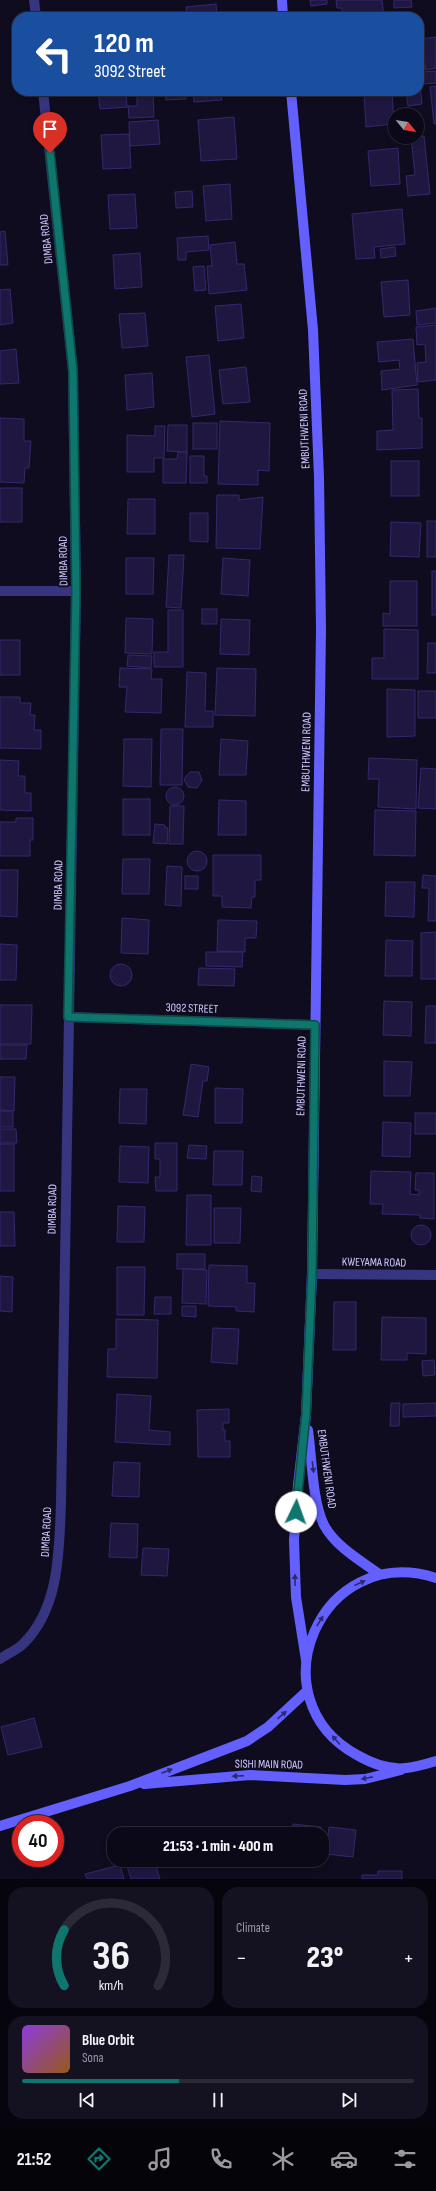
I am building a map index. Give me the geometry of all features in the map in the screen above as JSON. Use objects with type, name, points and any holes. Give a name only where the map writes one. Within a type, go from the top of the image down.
[{"type":"street","points":[[34,0],[35,12]]},
{"type":"street","points":[[282,0],[283,12]]},
{"type":"street","name":"DIMBA ROAD","points":[[0,1659],[22,1644],[36,1628],[45,1611],[53,1589],[59,1555],[76,591],[73,371],[45,96]]},
{"type":"street","name":"EMBUTHWENI ROAD","points":[[291,96],[313,330],[319,477],[321,629],[312,1274],[306,1414],[298,1485],[294,1540],[296,1597],[306,1660]]},
{"type":"street","points":[[0,591],[76,591]]},
{"type":"street","name":"3092 STREET","points":[[68,1017],[315,1025]]},
{"type":"street","name":"KWEYAMA ROAD","points":[[312,1274],[436,1275]]},
{"type":"street","name":"EMBUTHWENI ROAD","points":[[306,1414],[318,1510],[325,1526],[340,1544],[379,1574]]},
{"type":"street","points":[[405,1769],[372,1764],[342,1747],[320,1722],[308,1691],[306,1660],[313,1631],[329,1606],[352,1586],[379,1574],[398,1571],[417,1572],[436,1570]]},
{"type":"street","points":[[417,1572],[436,1578]]},
{"type":"street","name":"SISHI MAIN ROAD","points":[[0,1826],[130,1786],[247,1741],[268,1727],[308,1691]]},
{"type":"street","name":"SISHI MAIN ROAD","points":[[130,1786],[186,1779],[250,1775],[365,1779],[436,1762]]},
{"type":"building","points":[[310,0],[327,0],[327,4],[311,6]]},
{"type":"building","points":[[336,0],[382,0],[383,12],[342,12],[342,8],[337,8]]},
{"type":"building","points":[[394,0],[411,0],[412,7],[394,8]]},
{"type":"building","points":[[216,4],[217,12],[186,12],[186,7]]},
{"type":"building","points":[[436,37],[436,68],[426,70],[424,58],[424,39]]},
{"type":"building","points":[[436,71],[436,83],[424,84],[424,72]]},
{"type":"building","points":[[436,86],[436,124],[434,124],[430,87]]},
{"type":"building","points":[[99,96],[126,96],[127,107],[100,109]]},
{"type":"building","points":[[137,96],[153,96],[154,117],[129,118],[128,106],[137,106]]},
{"type":"building","points":[[166,96],[186,96],[186,99],[166,100]]},
{"type":"building","points":[[193,96],[222,96],[222,100],[194,102]]},
{"type":"building","points":[[364,96],[392,96],[393,108],[388,108],[388,125],[366,127]]},
{"type":"building","points":[[407,96],[421,96],[422,104],[408,106]]},
{"type":"building","points":[[234,117],[237,159],[201,161],[198,120]]},
{"type":"building","points":[[158,120],[160,144],[130,146],[129,122]]},
{"type":"building","points":[[129,134],[131,168],[103,169],[101,135]]},
{"type":"building","points":[[424,136],[430,194],[408,196],[406,176],[415,175],[412,144],[424,144]]},
{"type":"building","points":[[398,148],[400,184],[371,186],[368,151]]},
{"type":"building","points":[[230,184],[232,219],[206,221],[203,186]]},
{"type":"building","points":[[192,191],[193,207],[176,208],[175,192]]},
{"type":"building","points":[[135,194],[137,228],[110,229],[108,195]]},
{"type":"building","points":[[402,209],[405,244],[374,247],[375,258],[356,259],[352,214]]},
{"type":"building","points":[[5,231],[8,265],[0,265],[0,232]]},
{"type":"building","points":[[208,236],[209,250],[186,252],[186,260],[178,260],[177,238]]},
{"type":"building","points":[[235,242],[237,264],[244,264],[247,290],[209,294],[207,266],[212,266],[210,245]]},
{"type":"building","points":[[395,247],[396,256],[381,258],[380,249]]},
{"type":"building","points":[[140,253],[142,287],[115,289],[113,255]]},
{"type":"building","points":[[204,266],[206,290],[195,291],[193,267]]},
{"type":"building","points":[[408,280],[410,315],[384,317],[381,282]]},
{"type":"building","points":[[10,289],[13,323],[0,325],[0,290]]},
{"type":"building","points":[[241,304],[244,338],[218,341],[215,306]]},
{"type":"building","points":[[436,308],[436,323],[417,325],[416,311]]},
{"type":"building","points":[[145,313],[148,346],[122,348],[119,314]]},
{"type":"building","points":[[436,325],[436,380],[418,382],[417,363],[426,362],[425,344],[417,345],[416,327]]},
{"type":"building","points":[[413,339],[417,385],[382,390],[381,371],[400,369],[399,360],[379,362],[377,342]]},
{"type":"building","points":[[16,349],[19,383],[0,384],[0,351]]},
{"type":"building","points":[[209,355],[215,414],[192,417],[186,357]]},
{"type":"building","points":[[246,367],[250,402],[223,404],[219,370]]},
{"type":"building","points":[[152,373],[154,407],[127,410],[125,375]]},
{"type":"building","points":[[418,389],[419,418],[422,418],[422,448],[377,450],[377,431],[393,430],[392,390]]},
{"type":"building","points":[[0,418],[24,419],[24,441],[31,441],[29,468],[25,468],[24,483],[0,482]]},
{"type":"building","points":[[220,421],[270,423],[269,471],[258,470],[258,485],[218,484]]},
{"type":"building","points":[[193,423],[217,423],[217,449],[193,449]]},
{"type":"building","points":[[168,425],[187,425],[187,452],[167,451]]},
{"type":"building","points":[[155,426],[165,426],[164,458],[154,458],[154,472],[127,472],[127,435],[155,436]]},
{"type":"building","points":[[178,452],[187,452],[186,483],[163,483],[163,459],[177,459]]},
{"type":"building","points":[[190,456],[204,456],[204,476],[207,476],[207,483],[190,483]]},
{"type":"building","points":[[391,461],[419,461],[419,496],[391,496]]},
{"type":"building","points":[[0,488],[22,488],[22,522],[0,522]]},
{"type":"building","points":[[217,495],[239,495],[239,500],[263,497],[260,549],[216,548]]},
{"type":"building","points":[[128,499],[155,499],[155,534],[127,534]]},
{"type":"building","points":[[190,513],[208,513],[208,542],[190,541]]},
{"type":"building","points":[[427,521],[436,521],[436,557],[427,557]]},
{"type":"building","points":[[391,522],[421,523],[419,557],[390,556]]},
{"type":"building","points":[[169,555],[184,555],[181,608],[166,607]]},
{"type":"building","points":[[126,558],[154,558],[153,594],[126,594]]},
{"type":"building","points":[[223,558],[250,560],[248,596],[221,594]]},
{"type":"building","points":[[432,571],[436,571],[436,615],[432,615]]},
{"type":"building","points":[[390,581],[417,581],[417,626],[383,626],[383,613],[390,614]]},
{"type":"building","points":[[202,609],[217,609],[217,624],[202,624]]},
{"type":"building","points":[[168,610],[183,610],[183,667],[154,667],[154,652],[168,652]]},
{"type":"building","points":[[126,618],[153,619],[152,654],[125,653]]},
{"type":"building","points":[[221,619],[250,620],[249,655],[220,654]]},
{"type":"building","points":[[384,629],[418,630],[418,679],[372,679],[372,658],[384,658]]},
{"type":"building","points":[[0,640],[20,640],[20,675],[0,675]]},
{"type":"building","points":[[428,643],[436,643],[436,673],[427,673]]},
{"type":"building","points":[[128,655],[152,656],[151,668],[127,666]]},
{"type":"building","points":[[120,668],[152,669],[151,679],[162,679],[161,713],[125,712],[127,687],[119,687]]},
{"type":"building","points":[[217,668],[256,669],[255,716],[215,715]]},
{"type":"building","points":[[187,672],[206,673],[205,711],[213,711],[213,727],[185,727]]},
{"type":"building","points":[[387,689],[415,690],[415,736],[387,737]]},
{"type":"building","points":[[418,691],[436,691],[436,718],[418,718]]},
{"type":"building","points":[[0,697],[20,697],[20,703],[31,703],[30,715],[35,715],[34,730],[41,730],[41,749],[0,748]]},
{"type":"building","points":[[161,729],[183,729],[182,785],[160,785]]},
{"type":"building","points":[[124,739],[152,739],[151,787],[123,786]]},
{"type":"building","points":[[221,739],[248,741],[246,775],[219,775]]},
{"type":"building","points":[[369,758],[417,760],[416,809],[378,807],[379,779],[368,779]]},
{"type":"building","points":[[0,760],[19,761],[18,776],[25,776],[25,793],[31,793],[31,811],[0,810]]},
{"type":"building","points":[[421,768],[436,769],[436,809],[418,808]]},
{"type":"building","points":[[190,772],[199,772],[202,780],[197,788],[188,787],[184,779]]},
{"type":"building","points":[[171,787],[179,787],[184,792],[182,803],[179,805],[171,805],[166,800],[166,792]]},
{"type":"building","points":[[123,799],[150,799],[150,835],[123,835]]},
{"type":"building","points":[[219,800],[246,801],[246,835],[218,835]]},
{"type":"building","points":[[170,806],[184,806],[183,844],[169,844]]},
{"type":"building","points":[[375,810],[416,811],[415,856],[374,855]]},
{"type":"building","points":[[16,818],[33,818],[33,840],[30,840],[30,856],[0,856],[0,822],[16,822]]},
{"type":"building","points":[[155,824],[165,825],[165,828],[168,828],[167,844],[153,843]]},
{"type":"building","points":[[193,851],[201,851],[207,857],[207,865],[201,871],[193,871],[187,865],[187,857]]},
{"type":"building","points":[[213,855],[261,855],[261,880],[255,880],[255,897],[252,897],[251,908],[222,907],[222,896],[213,896]]},
{"type":"building","points":[[123,859],[150,859],[149,894],[122,894]]},
{"type":"building","points":[[167,866],[182,867],[181,906],[165,905]]},
{"type":"building","points":[[0,870],[18,870],[17,917],[0,916]]},
{"type":"building","points":[[423,875],[436,876],[436,921],[428,921],[429,888],[422,888]]},
{"type":"building","points":[[185,876],[198,876],[198,889],[185,889]]},
{"type":"building","points":[[386,882],[415,882],[414,917],[385,916]]},
{"type":"building","points":[[122,918],[149,920],[148,954],[121,953]]},
{"type":"building","points":[[218,920],[257,921],[256,938],[245,938],[245,952],[217,951]]},
{"type":"building","points":[[436,932],[436,979],[421,979],[421,933]]},
{"type":"building","points":[[386,940],[413,941],[412,976],[385,976]]},
{"type":"building","points":[[0,944],[17,945],[16,980],[0,980]]},
{"type":"building","points":[[206,952],[243,952],[242,967],[206,966]]},
{"type":"building","points":[[121,964],[129,967],[132,975],[129,983],[121,986],[113,983],[110,975],[113,967]]},
{"type":"building","points":[[199,968],[235,969],[234,986],[198,985]]},
{"type":"building","points":[[384,1001],[412,1002],[411,1036],[383,1035]]},
{"type":"building","points":[[0,1005],[32,1005],[31,1044],[0,1044]]},
{"type":"building","points":[[426,1006],[436,1006],[436,1043],[425,1043]]},
{"type":"building","points":[[0,1045],[27,1045],[26,1059],[0,1059]]},
{"type":"building","points":[[384,1061],[412,1062],[410,1096],[384,1096]]},
{"type":"building","points":[[191,1064],[209,1067],[207,1081],[203,1081],[198,1117],[183,1115]]},
{"type":"building","points":[[0,1077],[15,1077],[14,1111],[0,1110]]},
{"type":"building","points":[[215,1088],[243,1089],[242,1123],[215,1123]]},
{"type":"building","points":[[120,1089],[147,1089],[146,1124],[119,1123]]},
{"type":"building","points":[[0,1111],[13,1111],[13,1127],[0,1127]]},
{"type":"building","points":[[415,1113],[436,1113],[436,1134],[415,1134]]},
{"type":"building","points":[[383,1122],[411,1123],[410,1157],[382,1156]]},
{"type":"building","points":[[0,1129],[16,1129],[17,1143],[0,1143]]},
{"type":"building","points":[[155,1143],[177,1143],[177,1191],[156,1191],[155,1177],[160,1177],[160,1159],[155,1159]]},
{"type":"building","points":[[0,1144],[14,1144],[14,1191],[0,1191]]},
{"type":"building","points":[[189,1145],[207,1146],[206,1159],[187,1158]]},
{"type":"building","points":[[120,1146],[149,1147],[148,1183],[119,1182]]},
{"type":"building","points":[[214,1151],[243,1151],[242,1185],[213,1185]]},
{"type":"building","points":[[371,1171],[411,1172],[410,1194],[419,1195],[419,1190],[415,1190],[416,1173],[434,1173],[434,1219],[420,1218],[420,1215],[382,1214],[383,1204],[370,1204]]},
{"type":"building","points":[[252,1176],[262,1177],[261,1192],[251,1191]]},
{"type":"building","points":[[187,1195],[211,1195],[211,1245],[186,1245]]},
{"type":"building","points":[[118,1206],[145,1207],[144,1242],[117,1242]]},
{"type":"building","points":[[214,1208],[241,1208],[240,1243],[214,1243]]},
{"type":"building","points":[[0,1212],[14,1212],[15,1246],[0,1246]]},
{"type":"building","points":[[417,1225],[425,1225],[431,1231],[431,1239],[425,1245],[417,1245],[411,1239],[411,1231]]},
{"type":"building","points":[[177,1254],[205,1254],[205,1269],[177,1269]]},
{"type":"building","points":[[209,1265],[247,1266],[247,1283],[255,1283],[254,1312],[236,1311],[236,1307],[208,1306]]},
{"type":"building","points":[[117,1267],[145,1267],[144,1315],[117,1315]]},
{"type":"building","points":[[183,1269],[207,1270],[206,1304],[182,1303]]},
{"type":"building","points":[[0,1276],[13,1277],[12,1312],[0,1311]]},
{"type":"building","points":[[155,1297],[171,1297],[171,1314],[154,1314]]},
{"type":"building","points":[[334,1302],[356,1302],[356,1350],[333,1350]]},
{"type":"building","points":[[182,1306],[196,1306],[196,1317],[182,1316]]},
{"type":"building","points":[[382,1317],[426,1318],[426,1354],[407,1353],[407,1360],[381,1360]]},
{"type":"building","points":[[116,1319],[158,1320],[157,1378],[107,1377],[108,1349],[116,1349]]},
{"type":"building","points":[[213,1328],[239,1329],[237,1364],[211,1362]]},
{"type":"building","points":[[434,1360],[435,1375],[423,1376],[422,1361]]},
{"type":"building","points":[[117,1394],[151,1396],[149,1430],[170,1432],[170,1445],[115,1442]]},
{"type":"building","points":[[391,1403],[400,1403],[399,1426],[390,1426]]},
{"type":"building","points":[[436,1403],[436,1416],[403,1417],[403,1404]]},
{"type":"building","points":[[229,1409],[229,1423],[223,1423],[223,1430],[225,1430],[225,1441],[230,1441],[230,1457],[198,1457],[197,1410]]},
{"type":"building","points":[[114,1462],[140,1463],[139,1497],[112,1496]]},
{"type":"building","points":[[111,1523],[138,1524],[137,1558],[109,1557]]},
{"type":"building","points":[[143,1548],[169,1549],[167,1576],[141,1575]]},
{"type":"building","points":[[34,1718],[42,1747],[8,1755],[1,1727]]},
{"type":"building","points":[[293,1824],[321,1827],[293,1827]]},
{"type":"building","points":[[329,1827],[356,1830],[353,1857],[329,1854]]},
{"type":"building","points":[[112,1867],[121,1867],[124,1879],[87,1879],[85,1874]]},
{"type":"building","points":[[127,1867],[156,1867],[160,1879],[131,1879]]},
{"type":"building","points":[[378,1871],[402,1871],[402,1879],[362,1879],[362,1875],[378,1875]]},
{"type":"route","points":[[50,153],[73,371],[76,591],[68,1017],[315,1025],[312,1274],[306,1414],[296,1512]]}]
